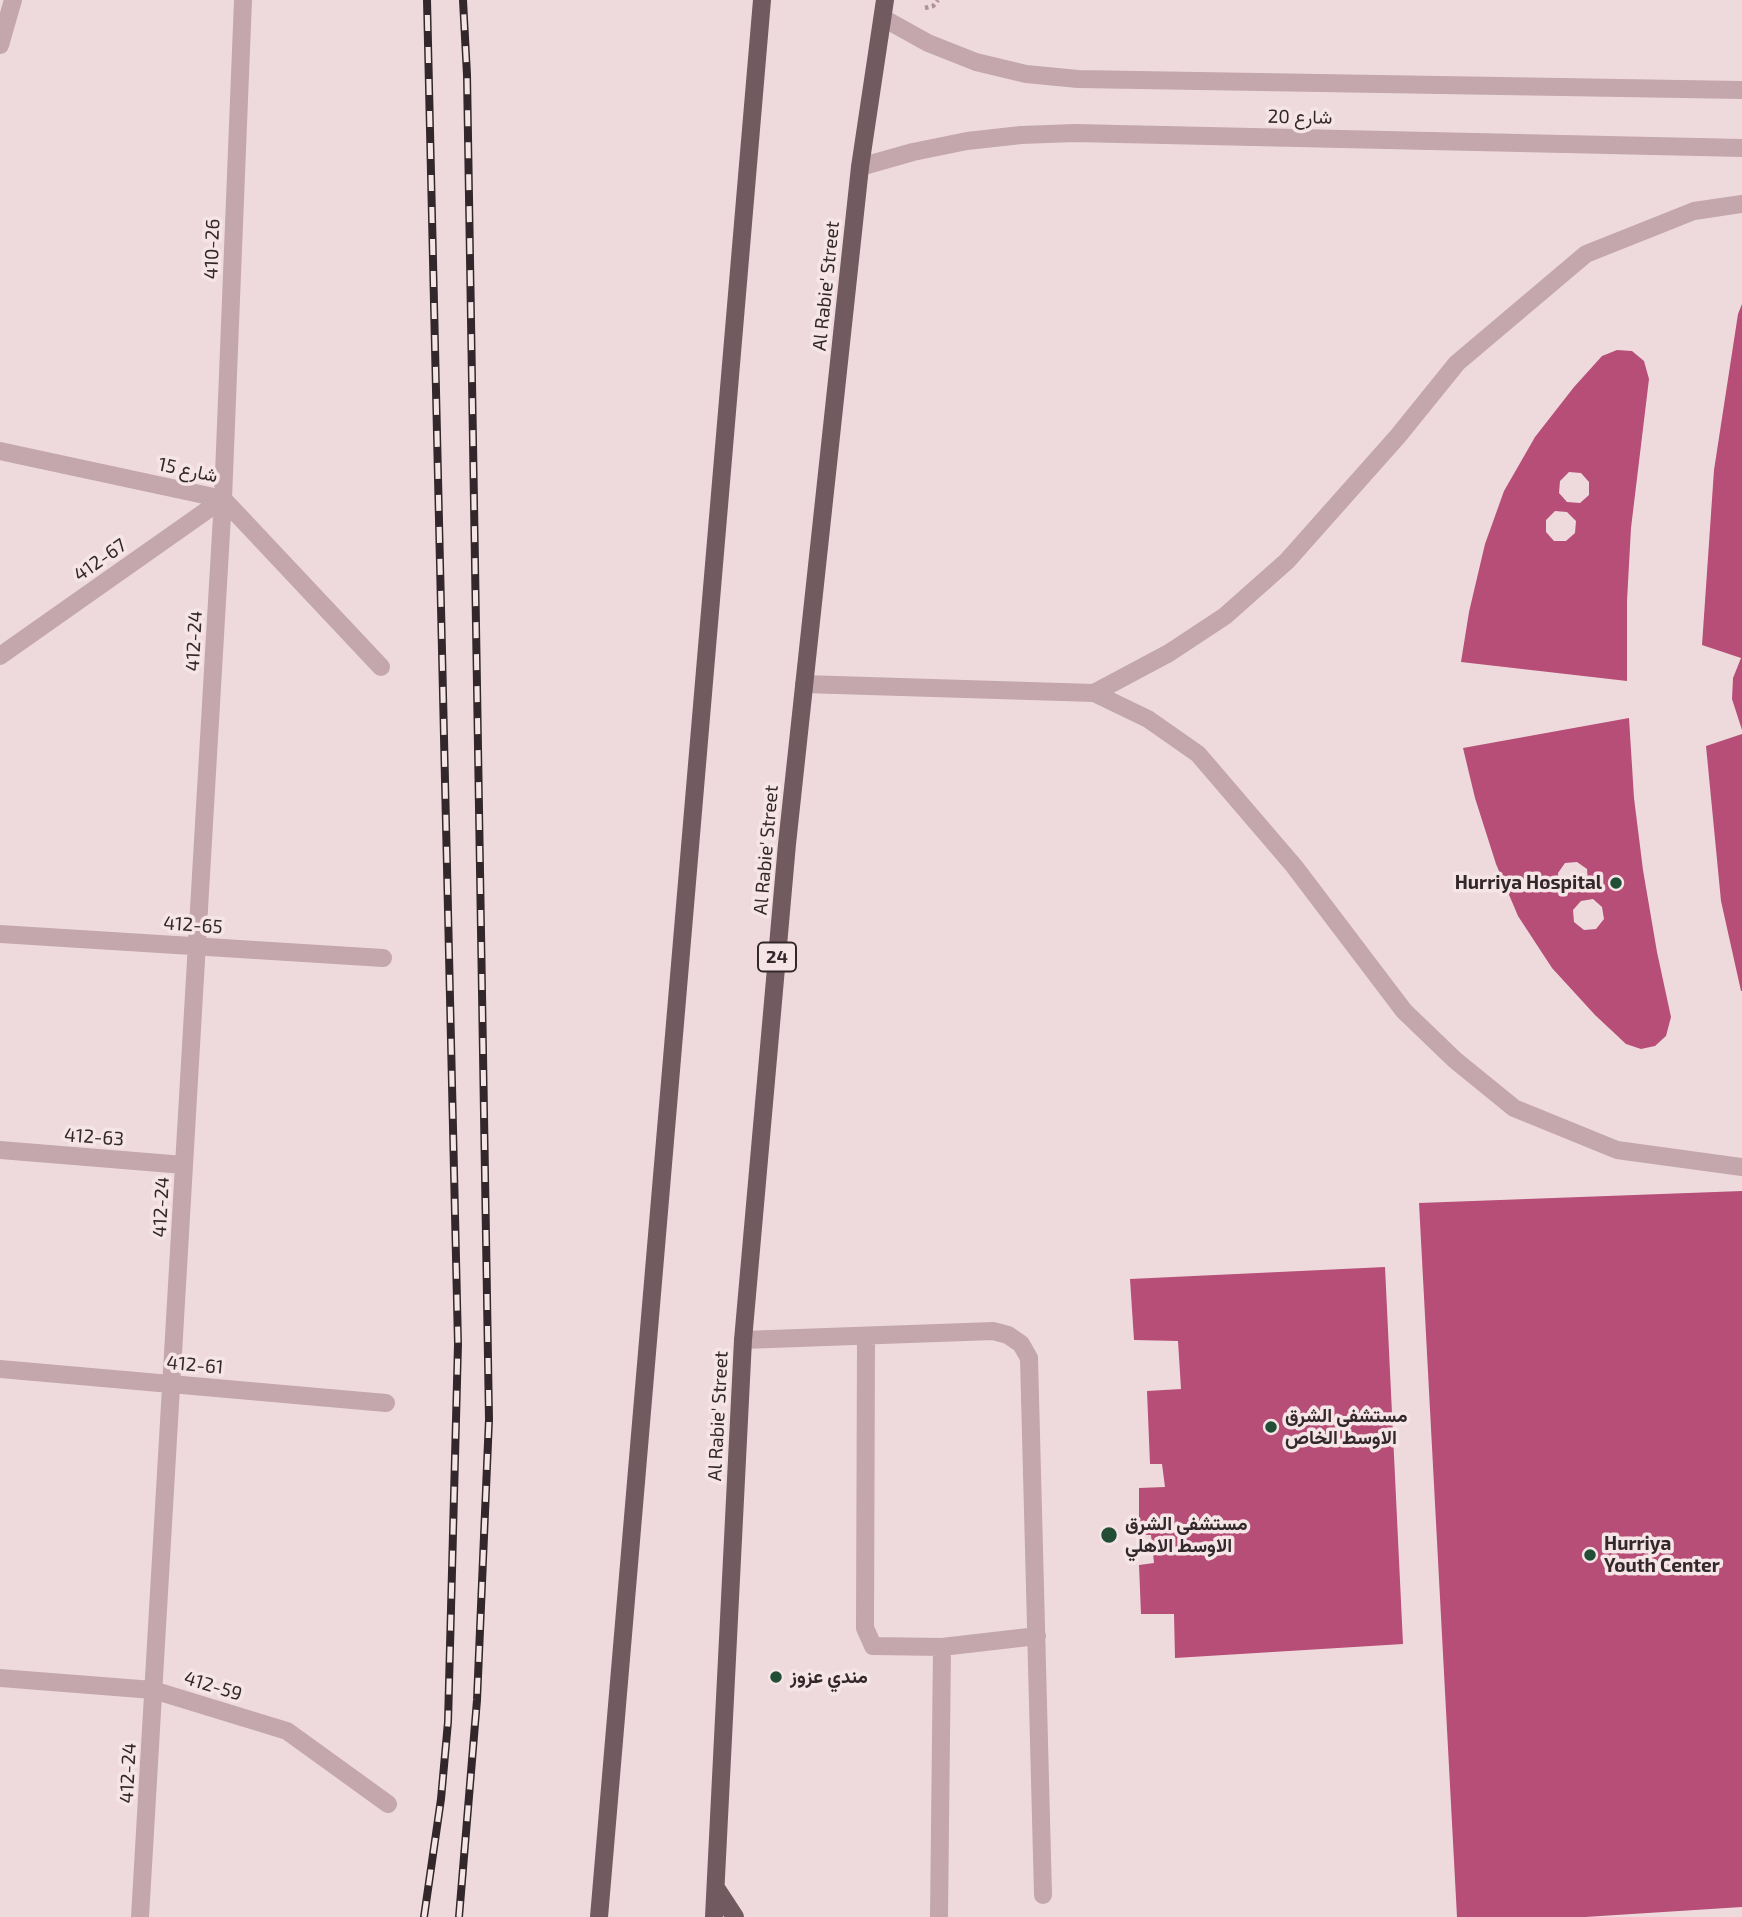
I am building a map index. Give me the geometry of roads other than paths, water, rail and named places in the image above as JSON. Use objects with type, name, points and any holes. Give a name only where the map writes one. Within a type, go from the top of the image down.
[{"type":"main road","points":[[599,1917],[762,0]]},
{"type":"main road","name":"Al Rabie' Street","points":[[714,1917],[743,1340],[787,844],[860,167],[884,9]]},
{"type":"main road","points":[[716,1888],[735,1917]]},
{"type":"street","points":[[0,45],[13,0]]},
{"type":"street","name":"410-26","points":[[223,499],[243,0]]},
{"type":"street","name":"شارع 20","points":[[884,9],[928,43],[976,62],[1026,74],[1078,79],[1742,90]]},
{"type":"street","name":"شارع 20","points":[[860,167],[912,152],[967,141],[1048,134],[1742,148]]},
{"type":"street","points":[[1094,693],[1168,653],[1225,616],[1277,570],[1398,436],[1457,363],[1586,254],[1694,211],[1742,204]]},
{"type":"street","name":"شارع 15","points":[[0,451],[223,499],[381,667]]},
{"type":"street","name":"412-67","points":[[0,656],[223,499]]},
{"type":"street","name":"412-24","points":[[140,1917],[223,499]]},
{"type":"street","points":[[804,684],[1094,693],[1148,719],[1198,754],[1294,866],[1404,1011],[1455,1060],[1514,1108],[1618,1150],[1742,1167]]},
{"type":"street","name":"412-65","points":[[0,934],[383,958]]},
{"type":"street","name":"412-63","points":[[0,1150],[184,1165]]},
{"type":"street","points":[[743,1340],[993,1331],[1008,1335],[1021,1344],[1029,1358],[1043,1895]]},
{"type":"street","points":[[866,1336],[865,1628],[873,1646],[942,1647],[1037,1636]]},
{"type":"street","name":"412-61","points":[[0,1369],[386,1403]]},
{"type":"street","points":[[939,1917],[942,1647]]},
{"type":"street","name":"412-59","points":[[0,1678],[153,1690],[287,1731],[388,1804]]},
{"type":"railway","points":[[424,1917],[441,1799],[448,1722],[458,1344],[427,0]]},
{"type":"railway","points":[[459,1917],[477,1700],[489,1419],[467,75],[463,0]]},
{"type":"place","name":"Hurriya Hospital","points":[[1616,883]]},
{"type":"place","name":"مستشفى الشرق الاوسط الخاص","points":[[1271,1427]]},
{"type":"place","name":"مستشفى الشرق الاوسط الاهلي","points":[[1109,1535]]},
{"type":"place","name":"Hurriya Youth Center","points":[[1590,1555]]},
{"type":"place","name":"مندي عزوز","points":[[776,1677]]}]
